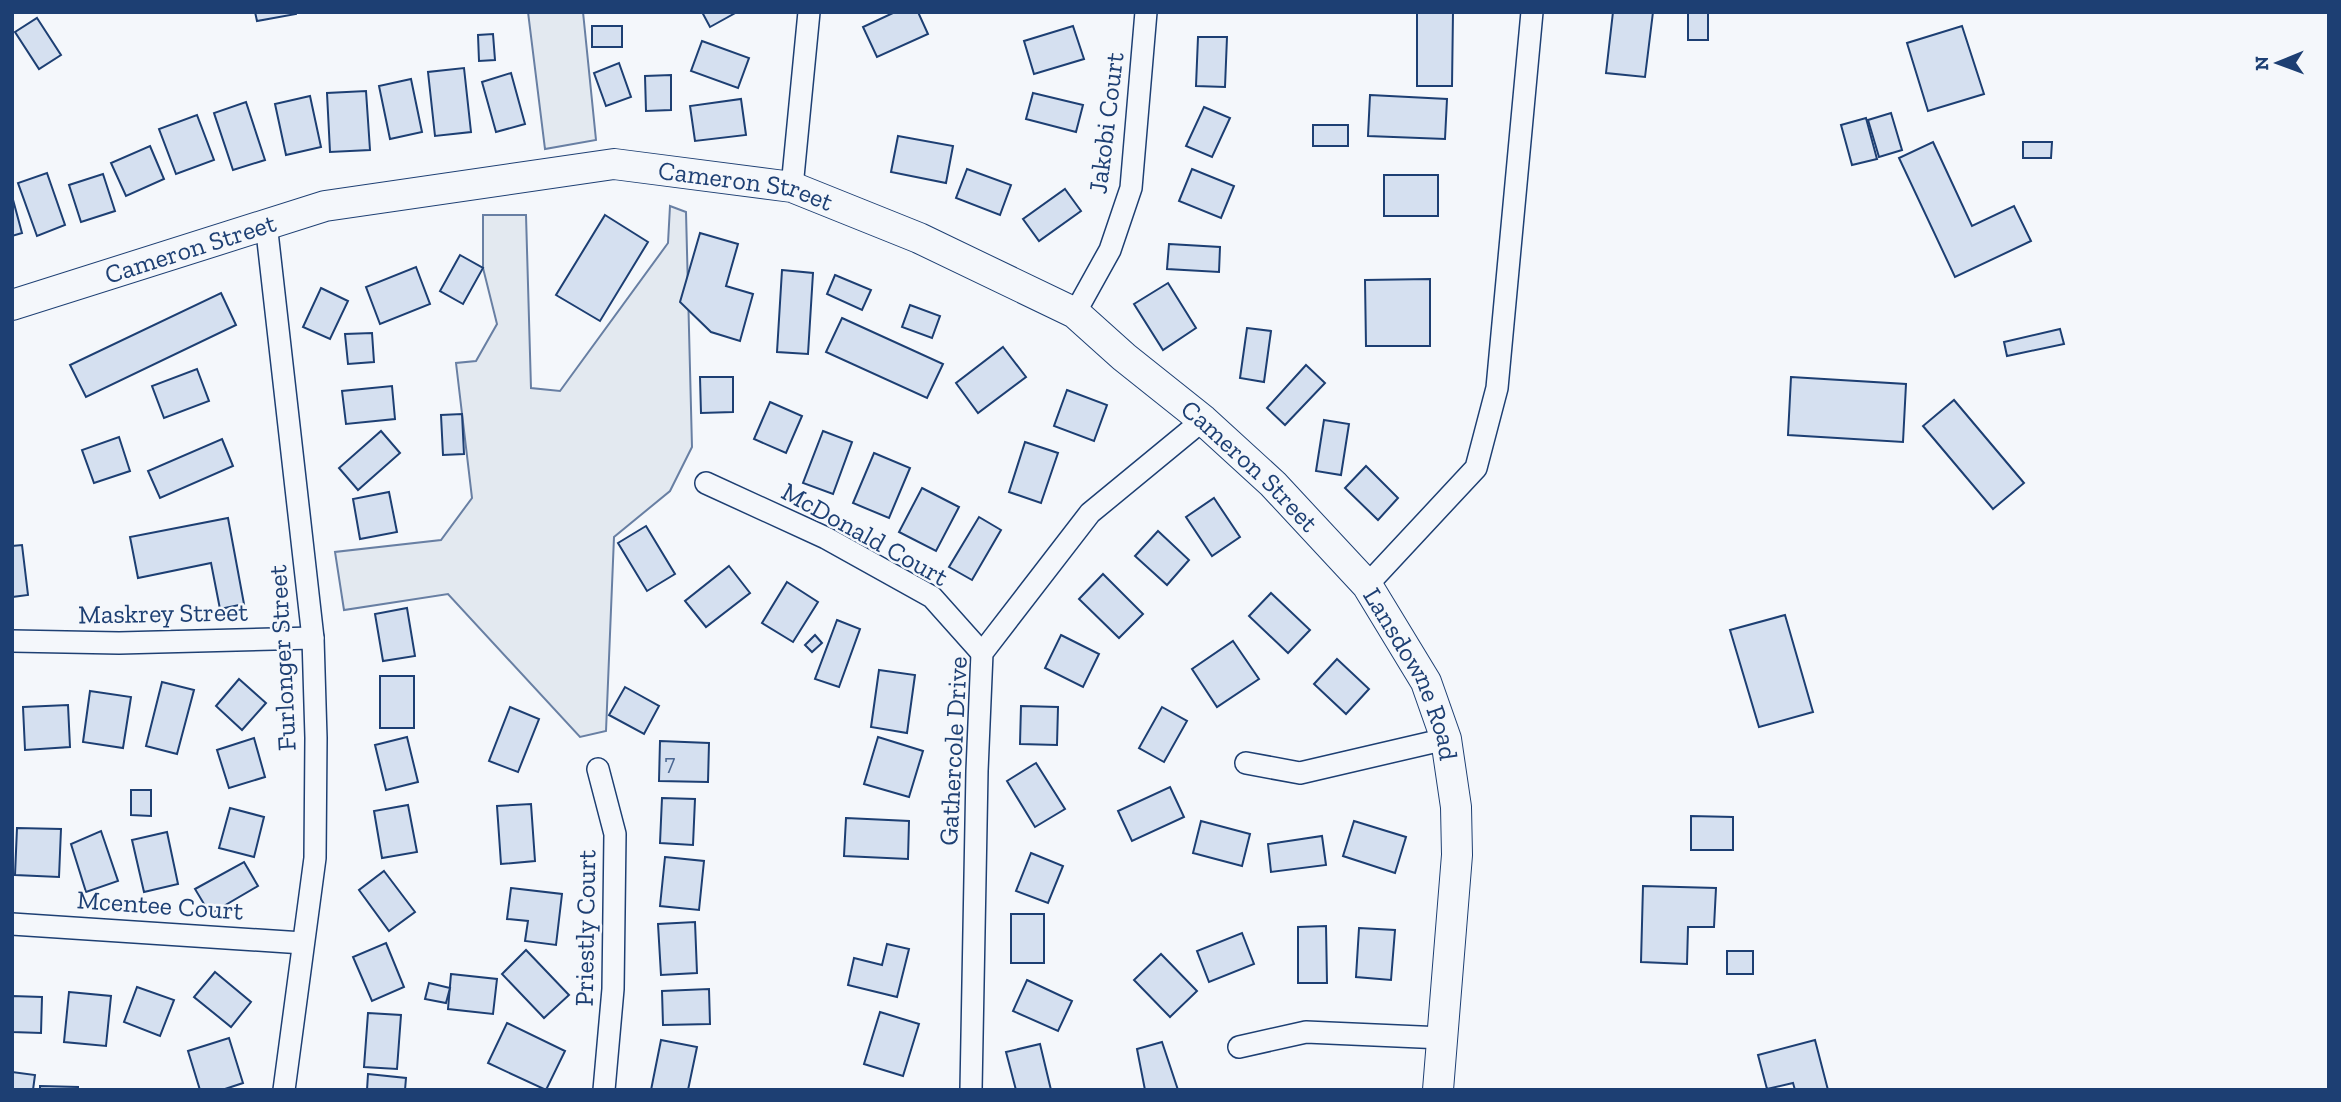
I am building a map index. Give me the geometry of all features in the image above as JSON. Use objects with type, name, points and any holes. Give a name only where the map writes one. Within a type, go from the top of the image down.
[{"type":"street","points":[[792,187],[809,12]]},
{"type":"street","name":"Jakobi Court","points":[[1076,313],[1110,250],[1131,188],[1146,12]]},
{"type":"street","name":"Lansdowne Road","points":[[1438,1090],[1457,855],[1456,807],[1446,738],[1426,682],[1367,585],[1476,468],[1497,388],[1532,12]]},
{"type":"street","name":"Cameron Street","points":[[12,305],[325,206],[614,164],[792,187],[919,238],[1076,313],[1124,357],[1203,420],[1273,484],[1367,585]]},
{"type":"street","name":"Furlonger Street","points":[[266,223],[313,638],[316,738],[315,858],[284,1090]]},
{"type":"street","name":"Gathercole Drive","points":[[971,1090],[982,653],[1090,513],[1203,420]]},
{"type":"street","name":"McDonald Court","points":[[706,483],[826,538],[932,597],[982,653]]},
{"type":"street","name":"Maskrey Street","points":[[12,641],[119,643],[313,638]]},
{"type":"street","points":[[1246,763],[1300,773],[1446,738]]},
{"type":"street","name":"Priestly Court","points":[[598,769],[615,834],[613,989],[604,1090]]},
{"type":"street","name":"Mcentee Court","points":[[12,923],[303,943]]},
{"type":"street","points":[[1239,1047],[1306,1032],[1443,1038]]},
{"type":"shaded area","points":[[528,12],[583,12],[596,140],[545,149]]},
{"type":"shaded area","points":[[670,206],[686,212],[692,447],[670,491],[614,537],[606,731],[580,737],[448,594],[344,610],[335,552],[441,540],[472,498],[456,363],[476,361],[497,324],[483,268],[483,215],[526,215],[531,388],[560,391],[668,243]]},
{"type":"building","points":[[255,12],[296,12],[296,14],[257,21]]},
{"type":"building","points":[[702,12],[737,12],[710,27]]},
{"type":"building","points":[[895,12],[918,12],[928,34],[877,57],[863,27]]},
{"type":"building","points":[[1417,12],[1453,12],[1452,86],[1417,86]]},
{"type":"building","points":[[1613,12],[1653,12],[1645,77],[1606,73]]},
{"type":"building","points":[[1688,12],[1708,12],[1708,40],[1688,40]]},
{"type":"building","points":[[37,18],[61,55],[39,69],[15,32]]},
{"type":"building","points":[[592,26],[622,26],[622,47],[592,47]]},
{"type":"building","points":[[1073,26],[1084,59],[1034,74],[1024,41]]},
{"type":"building","points":[[1962,26],[1984,94],[1928,111],[1907,43]]},
{"type":"building","points":[[493,34],[495,60],[479,61],[478,35]]},
{"type":"building","points":[[1198,37],[1227,37],[1225,87],[1196,86]]},
{"type":"building","points":[[702,41],[749,58],[738,88],[691,71]]},
{"type":"building","points":[[619,63],[631,97],[606,106],[594,73]]},
{"type":"building","points":[[464,68],[471,132],[435,136],[428,72]]},
{"type":"building","points":[[511,73],[525,124],[496,132],[482,82]]},
{"type":"building","points":[[671,75],[671,110],[646,111],[645,76]]},
{"type":"building","points":[[411,79],[422,132],[390,139],[379,86]]},
{"type":"building","points":[[366,91],[370,150],[330,152],[327,93]]},
{"type":"building","points":[[1033,93],[1083,105],[1076,132],[1026,119]]},
{"type":"building","points":[[1370,95],[1447,99],[1445,139],[1368,136]]},
{"type":"building","points":[[310,96],[321,147],[286,155],[275,104]]},
{"type":"building","points":[[741,99],[746,135],[695,141],[690,106]]},
{"type":"building","points":[[246,102],[265,160],[233,170],[214,113]]},
{"type":"building","points":[[1204,107],[1230,118],[1212,157],[1186,146]]},
{"type":"building","points":[[1891,113],[1902,150],[1879,157],[1868,120]]},
{"type":"building","points":[[197,115],[214,160],[176,174],[159,129]]},
{"type":"building","points":[[1866,118],[1877,159],[1852,165],[1841,125]]},
{"type":"building","points":[[1313,125],[1348,125],[1348,146],[1313,146]]},
{"type":"building","points":[[898,136],[953,146],[946,183],[891,172]]},
{"type":"building","points":[[1933,142],[1972,226],[2014,206],[2031,241],[1955,277],[1899,158]]},
{"type":"building","points":[[2023,142],[2052,142],[2051,158],[2023,158]]},
{"type":"building","points":[[150,146],[164,179],[126,196],[111,163]]},
{"type":"building","points":[[967,169],[1011,185],[1000,215],[956,198]]},
{"type":"building","points":[[1192,169],[1234,186],[1221,218],[1179,201]]},
{"type":"building","points":[[47,173],[65,225],[37,236],[18,183]]},
{"type":"building","points":[[103,174],[115,211],[81,222],[69,185]]},
{"type":"building","points":[[1384,175],[1438,175],[1438,216],[1384,216]]},
{"type":"building","points":[[1065,189],[1081,211],[1039,241],[1023,219]]},
{"type":"building","points":[[12,196],[22,233],[12,236]]},
{"type":"building","points":[[605,215],[648,242],[600,321],[556,295]]},
{"type":"building","points":[[700,233],[738,244],[726,286],[753,294],[740,341],[711,332],[680,302]]},
{"type":"building","points":[[1169,244],[1220,247],[1219,272],[1167,269]]},
{"type":"building","points":[[460,255],[483,268],[463,304],[440,291]]},
{"type":"building","points":[[416,267],[430,304],[380,324],[366,287]]},
{"type":"building","points":[[782,270],[813,273],[808,354],[777,352]]},
{"type":"building","points":[[835,275],[871,290],[862,310],[827,294]]},
{"type":"building","points":[[1430,279],[1430,346],[1366,346],[1365,280]]},
{"type":"building","points":[[1168,283],[1196,328],[1163,350],[1134,304]]},
{"type":"building","points":[[321,288],[348,301],[330,339],[303,327]]},
{"type":"building","points":[[221,293],[236,325],[86,397],[70,365]]},
{"type":"building","points":[[910,305],[940,316],[932,338],[902,327]]},
{"type":"building","points":[[842,318],[943,364],[927,398],[826,352]]},
{"type":"building","points":[[1247,328],[1271,331],[1264,382],[1240,378]]},
{"type":"building","points":[[2060,329],[2064,344],[2007,356],[2004,342]]},
{"type":"building","points":[[372,333],[374,362],[348,364],[345,334]]},
{"type":"building","points":[[1003,347],[1026,377],[978,413],[956,383]]},
{"type":"building","points":[[1306,365],[1325,383],[1285,425],[1267,408]]},
{"type":"building","points":[[197,369],[209,401],[164,418],[152,386]]},
{"type":"building","points":[[700,377],[733,377],[733,412],[701,413]]},
{"type":"building","points":[[1791,377],[1906,384],[1903,442],[1788,435]]},
{"type":"building","points":[[392,386],[395,419],[346,424],[342,391]]},
{"type":"building","points":[[1067,390],[1107,405],[1094,441],[1054,426]]},
{"type":"building","points":[[1954,400],[2024,483],[1993,509],[1923,426]]},
{"type":"building","points":[[770,402],[802,416],[786,453],[754,439]]},
{"type":"building","points":[[462,414],[464,454],[443,455],[441,415]]},
{"type":"building","points":[[1324,420],[1349,424],[1341,475],[1316,471]]},
{"type":"building","points":[[381,431],[400,453],[358,490],[339,468]]},
{"type":"building","points":[[823,431],[852,442],[833,494],[803,483]]},
{"type":"building","points":[[119,437],[130,471],[94,483],[82,450]]},
{"type":"building","points":[[222,439],[233,466],[160,498],[148,471]]},
{"type":"building","points":[[1025,442],[1058,453],[1041,503],[1009,492]]},
{"type":"building","points":[[874,453],[910,468],[889,518],[853,503]]},
{"type":"building","points":[[1366,466],[1398,498],[1378,520],[1345,488]]},
{"type":"building","points":[[922,488],[959,507],[936,551],[899,532]]},
{"type":"building","points":[[389,492],[397,532],[360,539],[353,499]]},
{"type":"building","points":[[1214,498],[1240,537],[1212,556],[1186,517]]},
{"type":"building","points":[[979,517],[1001,530],[972,580],[949,567]]},
{"type":"building","points":[[228,518],[244,604],[220,609],[211,563],[138,578],[130,537]]},
{"type":"building","points":[[646,526],[675,574],[647,591],[618,543]]},
{"type":"building","points":[[1158,531],[1189,560],[1167,585],[1135,556]]},
{"type":"building","points":[[22,545],[28,595],[12,597],[12,546]]},
{"type":"building","points":[[729,566],[750,593],[706,627],[685,601]]},
{"type":"building","points":[[1103,574],[1143,614],[1119,638],[1079,599]]},
{"type":"building","points":[[787,582],[818,602],[793,642],[762,623]]},
{"type":"building","points":[[1271,593],[1310,630],[1288,653],[1249,616]]},
{"type":"building","points":[[407,608],[415,656],[383,661],[375,614]]},
{"type":"building","points":[[1785,615],[1813,712],[1759,727],[1730,630]]},
{"type":"building","points":[[837,620],[860,629],[839,687],[815,679]]},
{"type":"building","points":[[815,635],[822,643],[812,652],[805,645]]},
{"type":"building","points":[[1061,635],[1099,654],[1083,687],[1045,668]]},
{"type":"building","points":[[1233,641],[1259,679],[1217,707],[1192,669]]},
{"type":"building","points":[[1337,659],[1369,689],[1346,714],[1314,684]]},
{"type":"building","points":[[879,670],[915,675],[907,733],[871,727]]},
{"type":"building","points":[[380,676],[414,676],[414,728],[380,728]]},
{"type":"building","points":[[239,679],[266,703],[242,730],[216,706]]},
{"type":"building","points":[[162,682],[194,690],[177,754],[146,746]]},
{"type":"building","points":[[625,687],[659,706],[644,734],[609,715]]},
{"type":"building","points":[[90,691],[131,697],[123,748],[83,742]]},
{"type":"building","points":[[68,705],[70,747],[25,750],[23,707]]},
{"type":"building","points":[[1021,706],[1058,707],[1057,745],[1020,744]]},
{"type":"building","points":[[510,707],[539,719],[518,772],[489,761]]},
{"type":"building","points":[[1162,707],[1187,721],[1164,762],[1139,748]]},
{"type":"building","points":[[407,737],[418,782],[386,790],[375,745]]},
{"type":"building","points":[[878,737],[923,751],[909,797],[864,784]]},
{"type":"building","points":[[254,738],[265,777],[229,788],[217,750]]},
{"type":"building","points":[[660,741],[709,743],[708,782],[659,781]]},
{"type":"building","points":[[1036,763],[1065,809],[1035,827],[1007,781]]},
{"type":"building","points":[[1170,787],[1184,817],[1132,841],[1118,811]]},
{"type":"building","points":[[131,790],[151,790],[151,816],[131,815]]},
{"type":"building","points":[[662,798],[695,799],[693,845],[660,843]]},
{"type":"building","points":[[531,804],[535,861],[501,864],[497,806]]},
{"type":"building","points":[[408,805],[417,852],[382,858],[374,811]]},
{"type":"building","points":[[230,808],[264,817],[254,857],[219,848]]},
{"type":"building","points":[[1691,816],[1733,817],[1733,850],[1691,850]]},
{"type":"building","points":[[846,818],[909,821],[908,859],[844,856]]},
{"type":"building","points":[[1201,821],[1250,834],[1242,866],[1193,853]]},
{"type":"building","points":[[1354,821],[1406,837],[1395,873],[1343,856]]},
{"type":"building","points":[[17,828],[61,829],[59,877],[15,875]]},
{"type":"building","points":[[101,831],[118,881],[86,892],[71,844]]},
{"type":"building","points":[[167,832],[178,884],[144,892],[132,840]]},
{"type":"building","points":[[1322,836],[1326,865],[1271,872],[1268,844]]},
{"type":"building","points":[[1031,853],[1063,866],[1048,903],[1016,891]]},
{"type":"building","points":[[665,857],[704,861],[699,910],[660,906]]},
{"type":"building","points":[[244,862],[258,886],[210,914],[195,889]]},
{"type":"building","points":[[384,871],[415,912],[389,931],[359,890]]},
{"type":"building","points":[[1643,886],[1716,888],[1714,927],[1688,927],[1687,964],[1641,962]]},
{"type":"building","points":[[511,888],[562,894],[556,945],[525,941],[528,921],[507,919]]},
{"type":"building","points":[[1011,914],[1044,914],[1044,963],[1011,963]]},
{"type":"building","points":[[695,922],[697,973],[661,975],[658,924]]},
{"type":"building","points":[[1326,926],[1327,983],[1298,983],[1298,927]]},
{"type":"building","points":[[1359,928],[1395,930],[1391,980],[1356,977]]},
{"type":"building","points":[[1242,933],[1254,964],[1209,982],[1197,951]]},
{"type":"building","points":[[386,943],[404,987],[372,1001],[353,957]]},
{"type":"building","points":[[887,944],[909,949],[897,997],[848,985],[854,958],[882,965]]},
{"type":"building","points":[[526,950],[569,995],[544,1018],[502,974]]},
{"type":"building","points":[[1727,951],[1753,951],[1753,974],[1727,974]]},
{"type":"building","points":[[1161,954],[1197,991],[1170,1017],[1134,980]]},
{"type":"building","points":[[215,972],[251,1002],[231,1027],[194,997]]},
{"type":"building","points":[[451,974],[497,979],[493,1014],[448,1009]]},
{"type":"building","points":[[1027,980],[1072,1001],[1058,1031],[1013,1011]]},
{"type":"building","points":[[429,983],[450,988],[446,1003],[425,999]]},
{"type":"building","points":[[137,987],[174,1000],[160,1036],[124,1022]]},
{"type":"building","points":[[709,989],[710,1024],[663,1025],[662,991]]},
{"type":"building","points":[[69,992],[111,996],[106,1046],[64,1042]]},
{"type":"building","points":[[12,996],[42,997],[41,1033],[12,1032]]},
{"type":"building","points":[[880,1012],[919,1024],[903,1076],[864,1064]]},
{"type":"building","points":[[368,1013],[401,1015],[397,1069],[364,1067]]},
{"type":"building","points":[[507,1023],[565,1051],[546,1090],[488,1063]]},
{"type":"building","points":[[229,1038],[243,1083],[222,1090],[200,1090],[188,1051]]},
{"type":"building","points":[[661,1040],[697,1047],[688,1090],[651,1090]]},
{"type":"building","points":[[1815,1040],[1828,1090],[1795,1090],[1793,1083],[1767,1089],[1758,1055]]},
{"type":"building","points":[[1162,1042],[1178,1090],[1145,1090],[1137,1049]]},
{"type":"building","points":[[1040,1044],[1051,1090],[1016,1090],[1006,1052]]},
{"type":"building","points":[[12,1072],[35,1075],[33,1090],[12,1090]]},
{"type":"building","points":[[368,1074],[406,1078],[405,1090],[367,1090]]},
{"type":"building","points":[[40,1086],[78,1087],[78,1090],[40,1090]]}]
